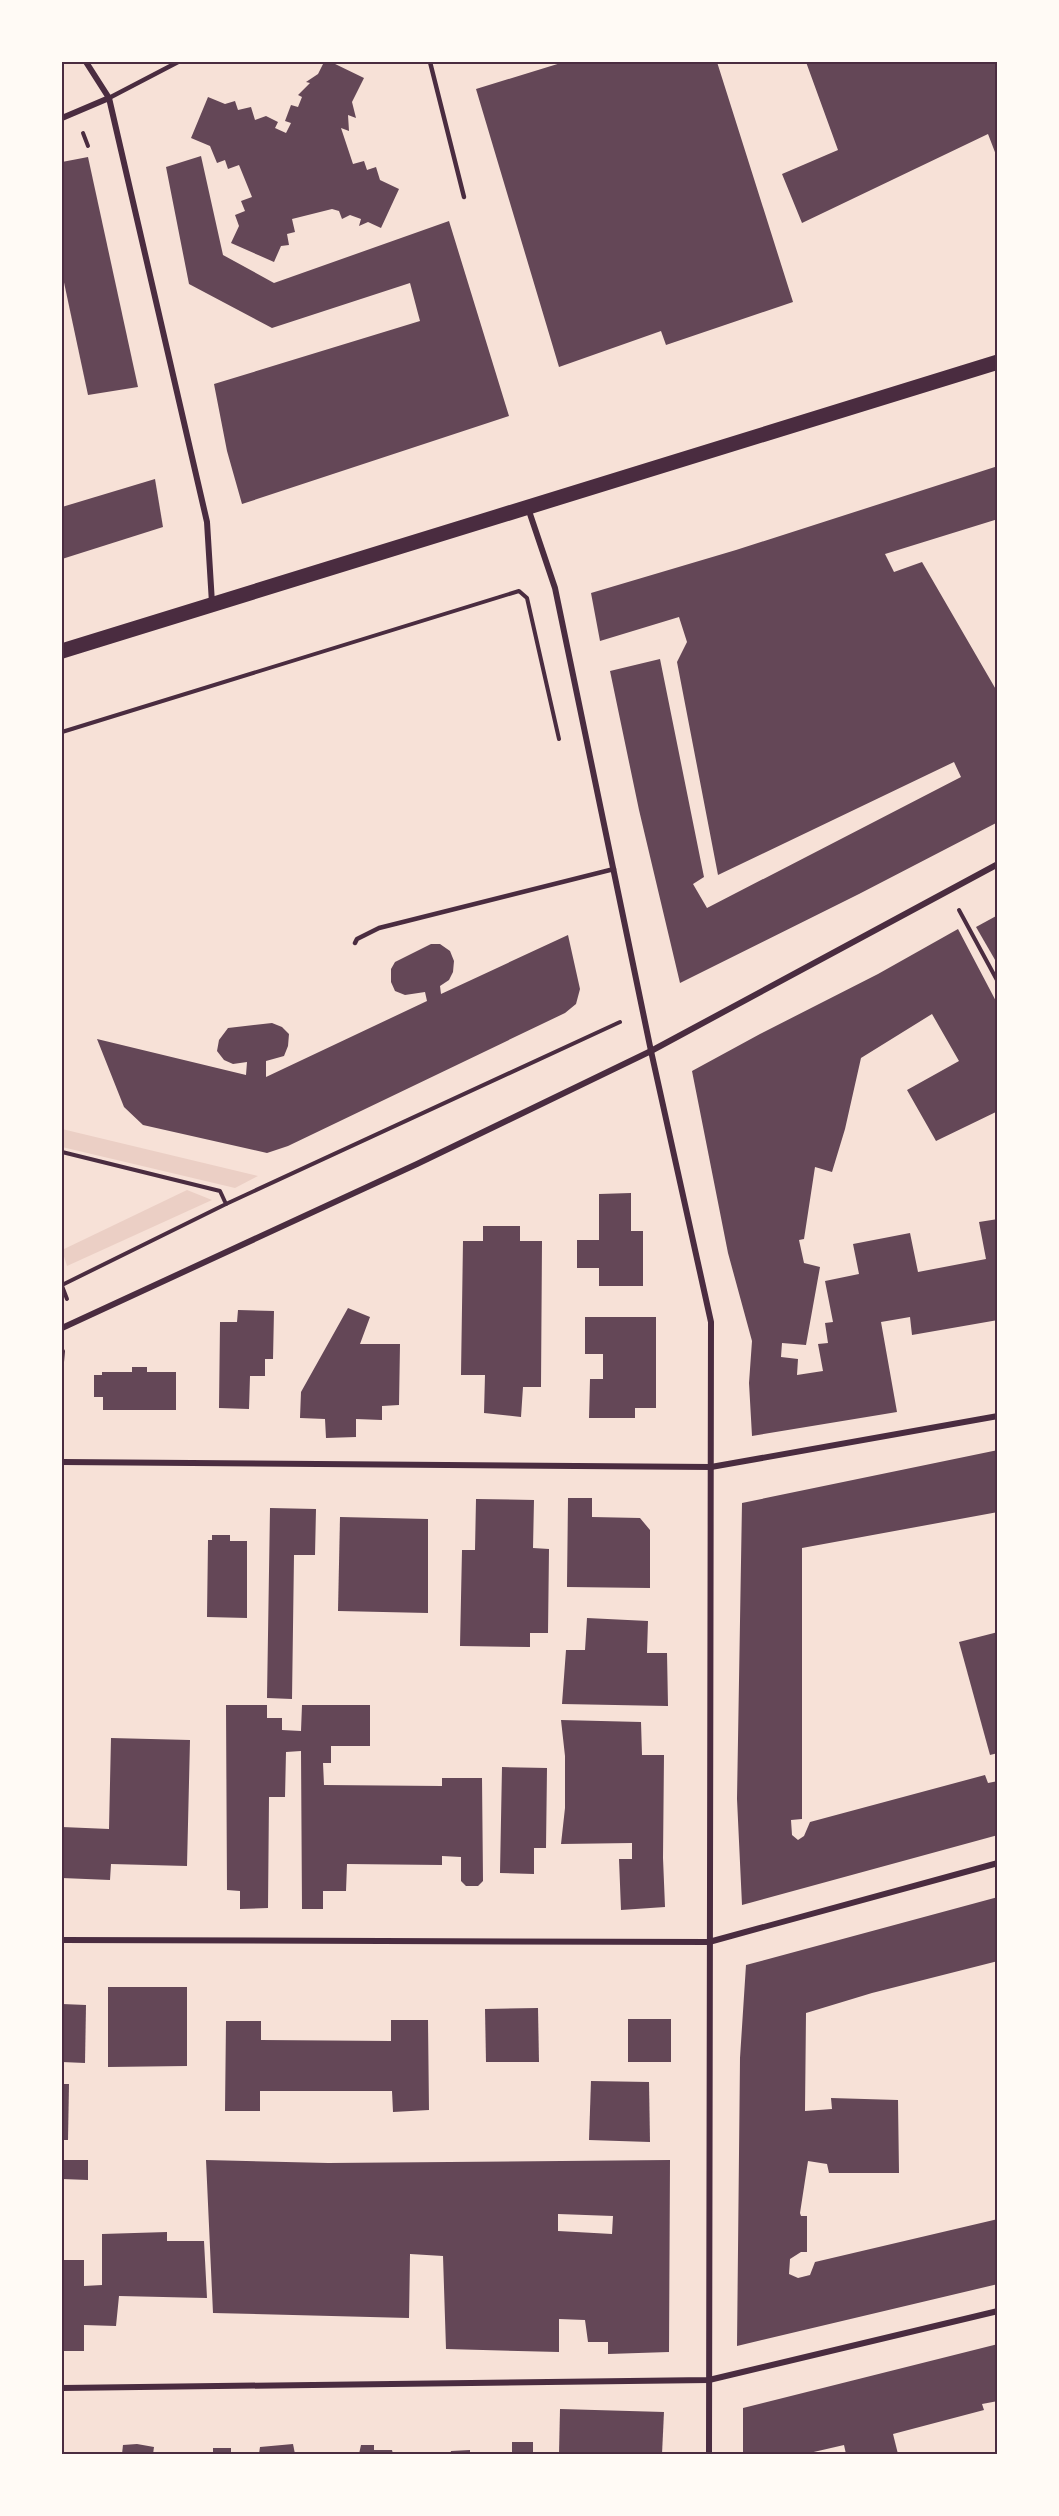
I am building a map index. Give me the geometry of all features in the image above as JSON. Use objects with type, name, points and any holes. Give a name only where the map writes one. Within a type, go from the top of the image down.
[{"type":"main road","points":[[62,651],[998,362]]},
{"type":"street","points":[[86,62],[109,98],[207,522],[212,603]]},
{"type":"street","points":[[62,118],[109,98]]},
{"type":"street","points":[[528,508],[555,588],[651,1051],[711,1322],[709,2454]]},
{"type":"street","points":[[62,1328],[417,1164],[651,1051],[998,864]]},
{"type":"street","points":[[62,1462],[711,1467],[998,1416]]},
{"type":"street","points":[[62,1940],[709,1942],[998,1863]]},
{"type":"street","points":[[62,2388],[709,2380],[998,2311]]},
{"type":"lane","points":[[109,98],[178,62]]},
{"type":"lane","points":[[430,62],[464,197]]},
{"type":"lane","points":[[355,943],[357,939],[379,928],[614,869]]},
{"type":"path","points":[[62,732],[519,591],[527,598],[561,748]]},
{"type":"path","points":[[949,891],[998,982]]},
{"type":"path","points":[[62,1284],[226,1204],[624,1020]]},
{"type":"path","points":[[62,1152],[220,1191],[226,1204]]},
{"type":"shaded area","points":[[62,1129],[258,1176],[235,1188],[62,1147]]},
{"type":"shaded area","points":[[187,1190],[212,1200],[67,1266],[62,1250]]},
{"type":"building","points":[[324,62],[331,62],[364,78],[352,102],[356,118],[348,115],[349,131],[341,128],[353,164],[364,161],[367,170],[376,167],[380,180],[399,189],[381,228],[368,222],[359,226],[361,219],[350,215],[342,219],[339,211],[332,209],[292,219],[295,232],[287,234],[289,245],[281,246],[274,262],[231,243],[239,226],[235,215],[245,211],[241,201],[252,197],[239,165],[228,169],[225,160],[217,163],[210,146],[191,138],[208,97],[225,104],[235,101],[238,110],[251,107],[255,120],[266,116],[278,122],[275,128],[286,133],[291,123],[285,121],[291,105],[298,107],[302,97],[298,95],[310,83],[306,82],[318,74]]},
{"type":"building","points":[[564,62],[717,62],[793,302],[666,345],[661,331],[559,367],[476,89]]},
{"type":"building","points":[[806,62],[998,62],[998,160],[988,134],[802,223],[782,174],[838,150]]},
{"type":"building","points":[[201,156],[223,255],[274,283],[449,221],[509,416],[242,504],[227,451],[214,384],[420,321],[410,283],[272,328],[189,284],[166,167]]},
{"type":"building","points":[[88,157],[138,387],[88,395],[62,273],[62,162]]},
{"type":"building","points":[[998,466],[998,519],[885,554],[894,572],[922,562],[998,693],[998,822],[680,983],[639,810],[610,671],[660,659],[704,877],[693,884],[707,908],[961,777],[954,762],[718,875],[677,662],[687,642],[679,617],[600,641],[591,593],[736,550]]},
{"type":"building","points":[[155,479],[163,527],[62,559],[62,507]]},
{"type":"building","points":[[998,915],[998,965],[976,927]]},
{"type":"building","points":[[958,929],[998,1005],[998,1111],[936,1141],[907,1090],[959,1061],[932,1014],[861,1058],[845,1129],[832,1172],[815,1167],[804,1239],[799,1240],[804,1263],[820,1267],[806,1345],[782,1343],[781,1357],[798,1359],[797,1375],[823,1371],[818,1344],[828,1343],[825,1323],[833,1322],[825,1281],[859,1274],[853,1244],[910,1233],[918,1272],[986,1259],[979,1222],[998,1219],[998,1320],[912,1335],[910,1317],[881,1322],[897,1412],[752,1436],[749,1383],[752,1341],[728,1253],[692,1071],[878,974]]},
{"type":"building","points":[[568,935],[580,989],[576,1004],[565,1013],[288,1146],[267,1153],[143,1125],[124,1107],[97,1039],[246,1075],[247,1062],[233,1064],[224,1060],[217,1051],[219,1040],[228,1028],[272,1023],[282,1027],[289,1034],[288,1046],[284,1056],[266,1061],[266,1077],[427,1001],[425,992],[405,995],[395,991],[391,982],[391,969],[395,962],[431,944],[440,944],[450,951],[454,961],[453,972],[449,980],[440,986],[441,994]]},
{"type":"building","points":[[631,1193],[631,1231],[643,1231],[643,1286],[599,1286],[599,1268],[577,1268],[577,1240],[599,1240],[599,1194]]},
{"type":"building","points":[[483,1226],[520,1226],[520,1241],[542,1241],[541,1387],[523,1387],[521,1417],[484,1413],[485,1375],[461,1375],[463,1241],[483,1241]]},
{"type":"building","points":[[348,1308],[370,1317],[360,1344],[400,1344],[399,1405],[382,1406],[382,1420],[356,1419],[356,1437],[326,1438],[325,1419],[300,1418],[301,1392]]},
{"type":"building","points":[[238,1310],[274,1311],[273,1359],[265,1359],[265,1376],[250,1376],[249,1409],[219,1408],[220,1322],[237,1322]]},
{"type":"building","points":[[585,1317],[656,1317],[656,1408],[635,1408],[635,1418],[589,1418],[590,1379],[603,1379],[603,1354],[585,1354]]},
{"type":"building","points":[[132,1367],[147,1367],[147,1372],[176,1372],[176,1410],[103,1410],[103,1397],[94,1397],[94,1375],[102,1375],[102,1372],[132,1372]]},
{"type":"building","points":[[998,1450],[998,1512],[802,1548],[802,1819],[791,1820],[792,1835],[798,1840],[804,1836],[810,1822],[985,1775],[988,1783],[998,1781],[998,1835],[742,1905],[737,1799],[742,1503]]},
{"type":"building","points":[[568,1498],[592,1498],[592,1517],[640,1518],[650,1530],[650,1588],[567,1587]]},
{"type":"building","points":[[476,1499],[534,1500],[533,1548],[549,1549],[548,1633],[530,1633],[530,1647],[460,1646],[462,1550],[475,1550]]},
{"type":"building","points":[[270,1508],[316,1509],[315,1555],[294,1555],[292,1699],[267,1698]]},
{"type":"building","points":[[340,1517],[428,1519],[428,1613],[338,1611]]},
{"type":"building","points":[[212,1535],[230,1535],[230,1541],[247,1541],[247,1618],[207,1617],[208,1540],[212,1540]]},
{"type":"building","points":[[587,1618],[648,1621],[647,1653],[667,1653],[668,1706],[562,1704],[566,1650],[585,1650]]},
{"type":"building","points":[[998,1632],[998,1753],[990,1755],[959,1642]]},
{"type":"building","points":[[226,1705],[267,1705],[267,1718],[282,1718],[282,1730],[301,1731],[302,1705],[370,1705],[370,1746],[331,1746],[331,1763],[323,1763],[324,1785],[442,1786],[442,1778],[482,1778],[483,1881],[478,1886],[466,1886],[461,1881],[461,1857],[442,1856],[442,1865],[347,1864],[346,1891],[323,1891],[323,1909],[302,1909],[301,1751],[286,1752],[285,1797],[269,1797],[268,1908],[240,1909],[240,1891],[227,1890]]},
{"type":"building","points":[[561,1720],[641,1722],[642,1755],[664,1755],[665,1907],[621,1910],[619,1859],[632,1859],[632,1843],[561,1844],[565,1808],[565,1756]]},
{"type":"building","points":[[111,1738],[190,1740],[187,1866],[111,1864],[110,1880],[62,1878],[62,1827],[109,1829]]},
{"type":"building","points":[[502,1767],[547,1768],[546,1848],[534,1848],[534,1874],[500,1873]]},
{"type":"building","points":[[998,1897],[998,1961],[872,1993],[806,2013],[805,2111],[832,2109],[831,2098],[898,2100],[899,2173],[829,2173],[827,2164],[808,2161],[800,2213],[801,2216],[807,2216],[807,2252],[801,2252],[790,2259],[789,2274],[798,2278],[810,2275],[815,2262],[998,2219],[998,2284],[737,2346],[740,2058],[746,1965]]},
{"type":"building","points":[[108,1987],[187,1987],[187,2066],[108,2067]]},
{"type":"building","points":[[62,2004],[86,2005],[85,2063],[62,2062]]},
{"type":"building","points":[[538,2008],[539,2062],[486,2062],[485,2009]]},
{"type":"building","points":[[628,2019],[671,2019],[671,2062],[628,2062]]},
{"type":"building","points":[[391,2020],[428,2020],[429,2110],[393,2112],[392,2091],[260,2091],[260,2111],[225,2111],[226,2021],[261,2021],[261,2040],[391,2041]]},
{"type":"building","points":[[591,2081],[649,2082],[650,2142],[589,2140]]},
{"type":"building","points":[[62,2084],[69,2084],[68,2140],[62,2140]]},
{"type":"building","points":[[62,2160],[88,2160],[88,2180],[62,2179]]},
{"type":"building","points":[[206,2160],[328,2163],[670,2160],[669,2352],[608,2354],[608,2342],[588,2342],[585,2320],[559,2319],[559,2352],[446,2349],[443,2256],[410,2254],[409,2318],[213,2313]],"holes":[[[558,2214],[613,2216],[612,2234],[558,2231]]]},
{"type":"building","points":[[167,2232],[167,2241],[204,2241],[207,2298],[119,2296],[116,2326],[84,2325],[84,2351],[62,2351],[62,2260],[84,2260],[84,2286],[102,2285],[102,2234]]},
{"type":"building","points":[[998,2344],[998,2401],[982,2404],[984,2410],[893,2434],[898,2454],[846,2454],[844,2445],[805,2454],[743,2454],[743,2408]]},
{"type":"building","points":[[560,2409],[664,2412],[662,2454],[559,2454]]},
{"type":"building","points":[[512,2442],[533,2442],[533,2454],[512,2454]]},
{"type":"building","points":[[137,2444],[154,2447],[153,2454],[122,2454],[123,2445]]},
{"type":"building","points":[[293,2444],[295,2454],[259,2454],[260,2447]]},
{"type":"building","points":[[361,2445],[374,2445],[374,2450],[392,2450],[393,2454],[359,2454]]},
{"type":"building","points":[[213,2448],[231,2448],[231,2454],[213,2454]]},
{"type":"building","points":[[470,2450],[470,2454],[450,2454],[451,2451]]}]
